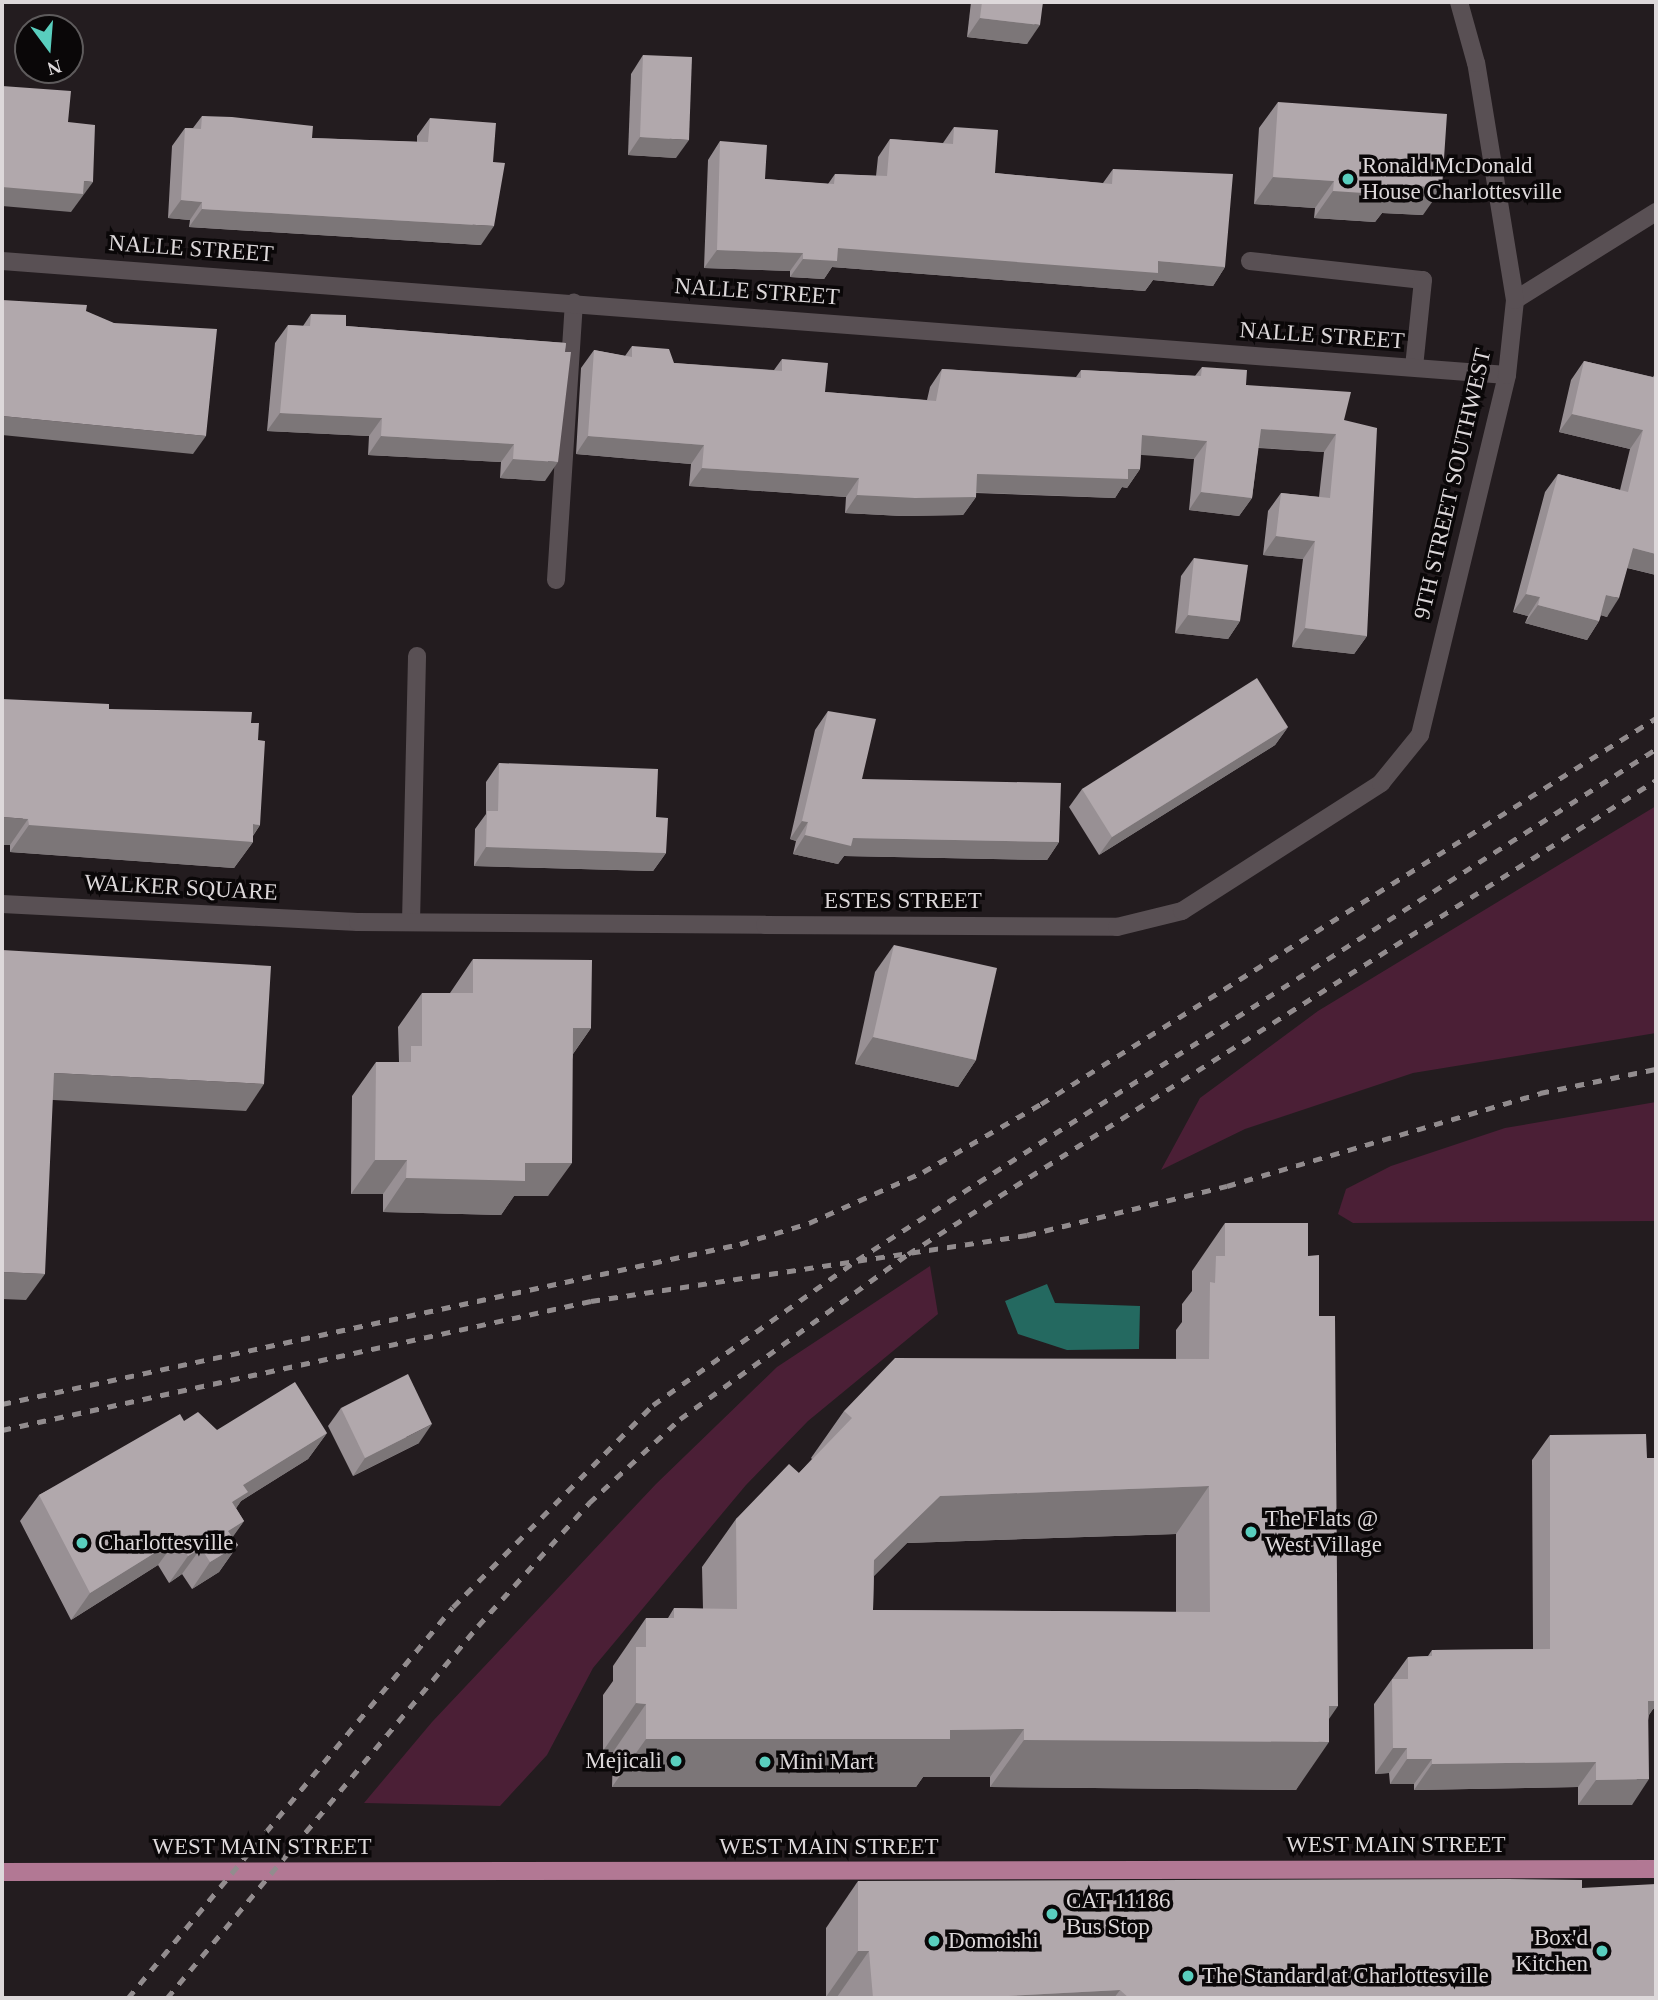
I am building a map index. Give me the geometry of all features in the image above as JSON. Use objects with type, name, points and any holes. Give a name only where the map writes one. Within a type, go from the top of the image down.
[{"type":"main road","name":"WEST MAIN STREET","points":[[6,1872],[1656,1870]]},
{"type":"street","name":"9TH STREET SOUTHWEST","points":[[1402,765],[1420,735],[1507,375],[1515,300],[1476,62],[1460,2]]},
{"type":"street","points":[[1515,300],[1656,212]]},
{"type":"street","name":"NALLE STREET","points":[[2,261],[1507,375]]},
{"type":"street","points":[[1250,261],[1423,280],[1414,368]]},
{"type":"street","points":[[556,580],[574,303]]},
{"type":"street","points":[[411,922],[417,656]]},
{"type":"street","name":"ESTES STREET","points":[[358,922],[1147,923],[1182,911],[1402,765]]},
{"type":"street","name":"WALKER SQUARE","points":[[2,904],[358,922]]},
{"type":"shaded area","points":[[1656,806],[1656,1033],[1413,1073],[1245,1129],[1161,1170],[1200,1098],[1318,1011]]},
{"type":"shaded area","points":[[1656,1102],[1656,1221],[1353,1223],[1338,1214],[1346,1189],[1391,1166],[1505,1128]]},
{"type":"shaded area","points":[[930,1266],[938,1314],[808,1421],[746,1485],[593,1668],[547,1755],[500,1806],[364,1803],[432,1722],[656,1484],[777,1367]]},
{"type":"shaded area","points":[[1047,1284],[1055,1303],[1140,1306],[1139,1349],[1067,1350],[1018,1334],[1005,1301]]},
{"type":"building","points":[[982,2],[1043,2],[1040,25],[980,18]]},
{"type":"building","points":[[643,55],[692,57],[689,140],[640,137]]},
{"type":"building","points":[[2,86],[71,91],[68,122],[95,125],[93,182],[84,181],[83,194],[2,187]]},
{"type":"building","points":[[1278,102],[1447,114],[1442,188],[1395,185],[1394,195],[1333,191],[1334,181],[1273,177]]},
{"type":"building","points":[[202,116],[313,126],[312,138],[428,142],[430,118],[496,123],[493,162],[505,163],[494,226],[202,209],[202,202],[181,200],[185,128],[201,129]]},
{"type":"building","points":[[954,127],[998,130],[995,173],[1112,184],[1113,169],[1233,174],[1225,267],[1158,261],[1158,273],[838,248],[837,261],[803,259],[803,253],[717,250],[720,141],[767,145],[765,179],[834,184],[835,174],[887,176],[890,139],[953,144]]},
{"type":"building","points":[[2,300],[87,305],[86,311],[114,323],[217,329],[206,436],[2,416]]},
{"type":"building","points":[[311,314],[346,315],[346,326],[566,343],[565,352],[571,352],[558,462],[513,459],[514,444],[381,436],[382,418],[280,413],[288,325],[310,326]]},
{"type":"building","points":[[632,346],[669,349],[674,363],[782,371],[782,359],[828,363],[825,392],[936,401],[942,369],[1081,378],[1081,370],[1201,376],[1202,367],[1247,370],[1246,385],[1351,392],[1344,420],[1377,428],[1367,636],[1305,628],[1315,541],[1276,536],[1281,493],[1330,498],[1336,434],[1261,429],[1252,498],[1201,492],[1207,441],[1142,435],[1140,469],[1128,469],[1128,479],[977,474],[976,497],[857,495],[859,478],[702,468],[704,445],[588,436],[594,350],[632,357]]},
{"type":"building","points":[[1584,361],[1656,378],[1656,554],[1633,548],[1619,598],[1606,595],[1599,621],[1538,605],[1540,597],[1526,594],[1558,474],[1628,492],[1643,430],[1572,414]]},
{"type":"building","points":[[1194,558],[1248,565],[1240,621],[1188,615]]},
{"type":"building","points":[[1257,678],[1288,727],[1112,837],[1082,789]]},
{"type":"building","points":[[2,699],[109,704],[109,709],[252,712],[251,723],[259,723],[258,740],[265,741],[260,825],[253,824],[253,842],[29,825],[28,819],[2,817]]},
{"type":"building","points":[[828,711],[876,719],[862,779],[1061,783],[1059,842],[853,838],[851,846],[805,835],[808,822],[802,821]]},
{"type":"building","points":[[499,763],[658,769],[656,817],[668,818],[666,853],[486,847],[487,811],[498,811]]},
{"type":"building","points":[[894,945],[997,968],[976,1060],[873,1037]]},
{"type":"building","points":[[2,950],[271,966],[264,1084],[54,1073],[45,1274],[2,1272]]},
{"type":"building","points":[[473,959],[592,960],[591,1028],[573,1028],[572,1163],[525,1163],[525,1181],[406,1178],[407,1160],[375,1160],[376,1062],[411,1062],[411,1046],[422,1046],[422,993],[473,993]]},
{"type":"building","name":"The Flats @ West Village","points":[[1225,1223],[1308,1223],[1308,1256],[1319,1255],[1319,1316],[1335,1316],[1338,1706],[1329,1706],[1329,1742],[1024,1740],[1024,1729],[950,1730],[950,1739],[646,1739],[646,1704],[636,1703],[636,1647],[646,1647],[646,1618],[674,1618],[674,1608],[737,1609],[736,1519],[789,1464],[799,1473],[852,1418],[844,1411],[895,1358],[1209,1359],[1210,1282],[1215,1283],[1216,1256],[1225,1256]],"holes":[[[1209,1486],[1210,1612],[873,1610],[874,1560],[940,1496]]]},
{"type":"building","points":[[408,1374],[432,1424],[365,1458],[341,1408]]},
{"type":"building","points":[[295,1382],[327,1433],[243,1485],[248,1492],[232,1502],[244,1521],[228,1531],[238,1545],[210,1562],[201,1548],[188,1556],[177,1539],[90,1593],[39,1495],[180,1414],[184,1421],[198,1412],[217,1430]]},
{"type":"building","points":[[1646,1434],[1647,1458],[1656,1458],[1656,1701],[1648,1701],[1649,1779],[1596,1780],[1596,1762],[1432,1764],[1432,1759],[1407,1759],[1407,1748],[1393,1748],[1392,1679],[1408,1679],[1408,1657],[1432,1656],[1432,1650],[1550,1649],[1550,1435]]},
{"type":"building","points":[[1582,1880],[1582,1888],[1656,1884],[1656,1998],[1129,1998],[1120,1990],[988,1998],[873,1998],[869,1951],[858,1951],[858,1881]]},
{"type":"railway","points":[[2,1404],[740,1244],[809,1223],[923,1172],[1041,1104],[1656,718]]},
{"type":"railway","points":[[128,1998],[453,1607],[653,1405],[857,1260],[1656,749]]},
{"type":"railway","points":[[167,1998],[478,1626],[589,1503],[680,1419],[908,1254],[1656,780]]},
{"type":"railway","points":[[2,1430],[591,1301],[1027,1235],[1227,1186],[1540,1093],[1656,1069]]},
{"type":"place","name":"Ronald McDonald House Charlottesville","points":[[1348,179]]},
{"type":"place","name":"The Flats @ West Village","points":[[1251,1532]]},
{"type":"place","name":"Charlottesville","points":[[82,1543]]},
{"type":"place","name":"Mejicali","points":[[676,1761]]},
{"type":"place","name":"Mini Mart","points":[[765,1762]]},
{"type":"place","name":"CAT 11186 Bus Stop","points":[[1052,1914]]},
{"type":"place","name":"Domoishi","points":[[934,1941]]},
{"type":"place","name":"Box'd Kitchen","points":[[1602,1951]]},
{"type":"place","name":"The Standard at Charlottesville","points":[[1188,1976]]}]
